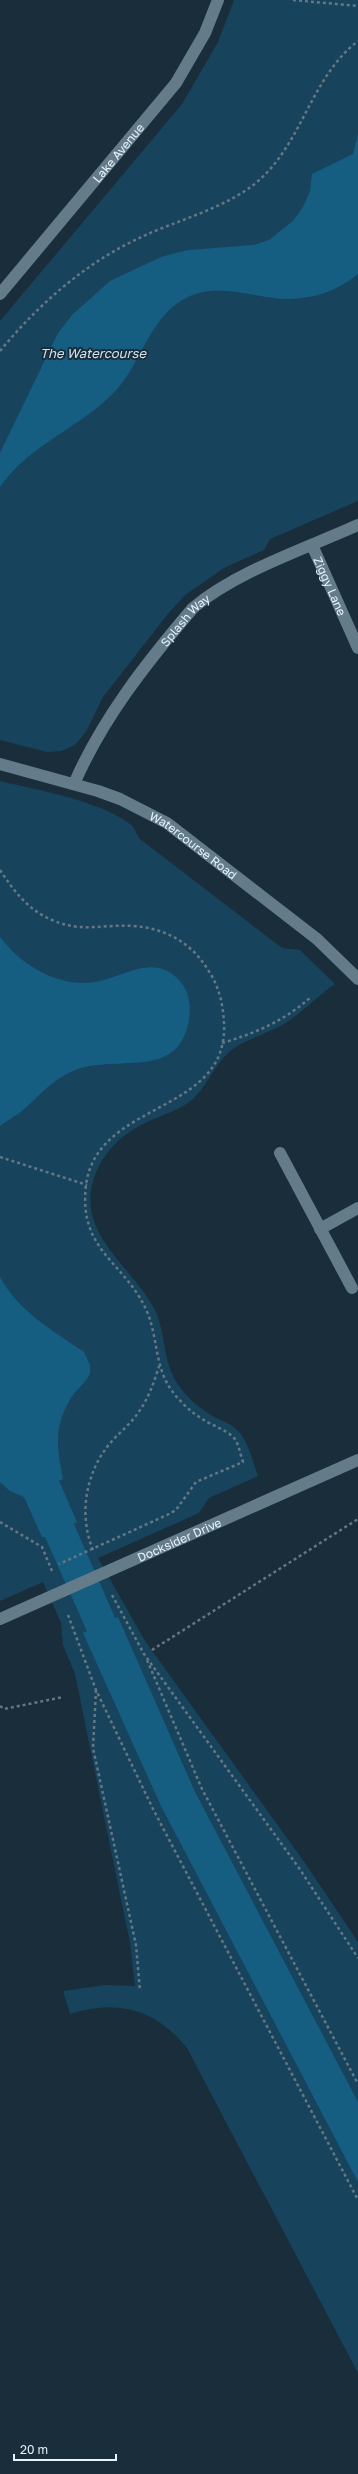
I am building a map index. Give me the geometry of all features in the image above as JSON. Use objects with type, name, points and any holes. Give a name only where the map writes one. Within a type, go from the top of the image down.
[{"type":"street","name":"Lake Avenue","points":[[0,294],[176,83],[205,33],[218,0]]},
{"type":"street","name":"Splash Way","points":[[74,784],[97,737],[118,703],[193,608],[223,586],[358,525]]},
{"type":"street","name":"Ziggy Lane","points":[[312,546],[358,648]]},
{"type":"street","name":"Watercourse Road","points":[[0,764],[74,784],[120,800],[182,833],[317,939],[358,979]]},
{"type":"street","points":[[280,1154],[352,1288]]},
{"type":"street","points":[[320,1229],[358,1208]]},
{"type":"street","name":"Docksider Drive","points":[[0,1619],[358,1460]]},
{"type":"path","points":[[293,0],[358,6]]},
{"type":"path","points":[[0,351],[39,308],[100,260],[137,239],[226,202],[256,182],[284,152],[313,96],[336,62],[358,41]]},
{"type":"path","points":[[0,870],[16,894],[27,905],[52,920],[71,927],[90,929],[132,926],[153,929],[188,945],[207,967],[219,992],[224,1029],[222,1043],[212,1068],[198,1085],[116,1133],[97,1155],[86,1185],[85,1211],[93,1237],[137,1294],[147,1311],[158,1347],[159,1366],[152,1387],[138,1413],[107,1447],[91,1478],[84,1519],[85,1528],[94,1552]]},
{"type":"path","points":[[222,1043],[250,1035],[276,1023],[293,1013],[311,997]]},
{"type":"path","points":[[0,1157],[86,1185]]},
{"type":"path","points":[[44,1571],[167,1515],[176,1510],[196,1482],[243,1462],[235,1439],[186,1407],[172,1392],[159,1366]]},
{"type":"path","points":[[152,1650],[358,1519]]},
{"type":"path","points":[[0,1522],[42,1547],[55,1578]]},
{"type":"path","points":[[111,1593],[144,1654],[202,1790],[358,2084]]},
{"type":"path","points":[[66,1608],[96,1690],[153,1809],[358,2200]]},
{"type":"path","points":[[144,1654],[299,1868],[358,1958]]},
{"type":"path","points":[[96,1690],[94,1748],[136,1945],[140,1991]]},
{"type":"path","points":[[0,1706],[4,1709],[64,1696]]},
{"type":"shaded area","points":[[234,0],[358,0],[358,501],[270,539],[264,550],[224,568],[185,595],[167,615],[103,697],[86,732],[75,745],[61,751],[47,752],[0,740],[0,321],[182,104],[218,42]]},
{"type":"shaded area","points":[[0,781],[68,797],[103,809],[118,816],[132,825],[140,839],[282,948],[300,950],[335,984],[290,1020],[275,1029],[234,1048],[222,1059],[200,1092],[188,1103],[142,1125],[118,1141],[108,1152],[97,1170],[91,1191],[91,1209],[96,1226],[104,1242],[140,1287],[156,1313],[160,1323],[168,1363],[177,1383],[184,1393],[198,1406],[214,1417],[232,1425],[238,1430],[248,1448],[258,1476],[209,1498],[199,1513],[98,1558],[145,1641],[305,1863],[358,1942],[358,2373],[187,2048],[162,2024],[149,2016],[134,2011],[120,2008],[104,2008],[70,2014],[63,1991],[105,1985],[135,1986],[130,1943],[75,1674],[63,1645],[61,1623],[43,1582],[0,1601]]},
{"type":"water","name":"The Watercourse","points":[[358,134],[358,274],[327,292],[303,298],[279,299],[218,290],[190,296],[166,313],[118,388],[90,414],[42,446],[27,458],[13,471],[0,487],[0,453],[58,333],[73,314],[110,281],[161,257],[188,250],[254,245],[269,240],[293,221],[303,207],[310,191],[312,174],[353,154]]},
{"type":"water","points":[[0,937],[9,948],[31,966],[57,979],[71,982],[85,983],[100,981],[140,968],[160,968],[169,972],[182,983],[187,993],[190,1008],[189,1019],[183,1038],[174,1051],[161,1058],[146,1062],[94,1065],[68,1073],[52,1083],[18,1114],[0,1126]]},
{"type":"water","points":[[0,1277],[26,1310],[48,1328],[84,1352],[90,1365],[90,1374],[71,1398],[61,1419],[58,1447],[63,1479],[59,1481],[77,1522],[74,1524],[115,1618],[118,1617],[195,1792],[358,2102],[358,2182],[161,1806],[83,1633],[87,1631],[45,1537],[42,1537],[24,1497],[10,1491],[0,1482]]}]
